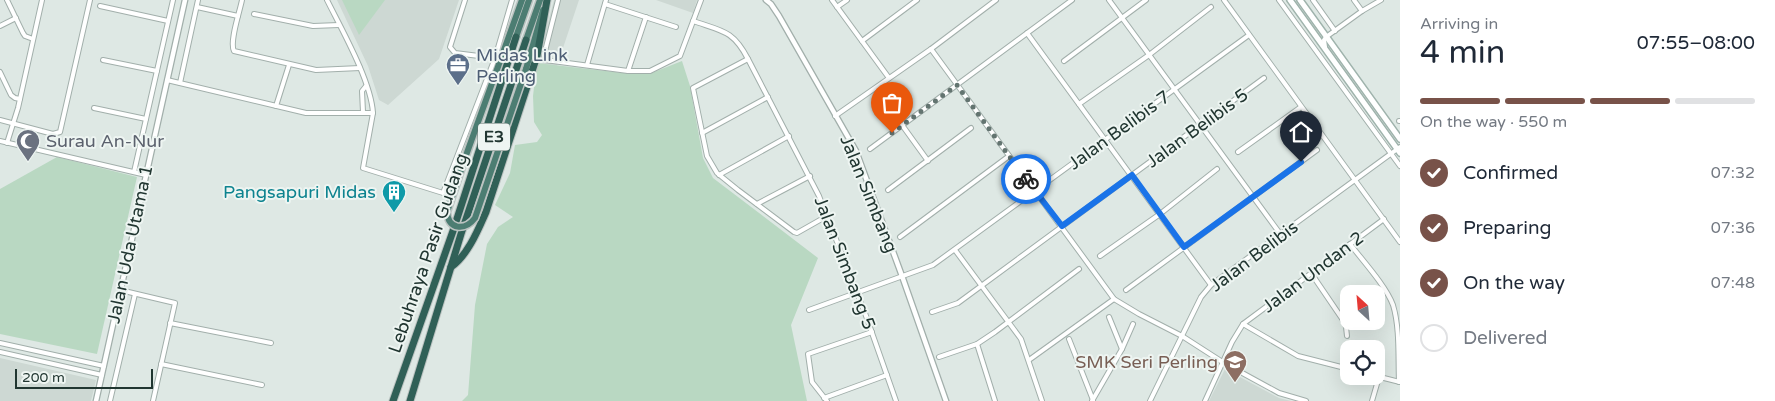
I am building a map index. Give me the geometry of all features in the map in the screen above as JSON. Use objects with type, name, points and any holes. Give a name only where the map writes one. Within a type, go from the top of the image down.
[{"type":"highway","points":[[522,0],[464,161],[448,212],[448,219],[459,228],[466,227],[475,218],[526,69],[547,0]]},
{"type":"highway","name":"Lebuhraya Pasir Gudang","points":[[393,401],[529,0]]},
{"type":"highway","name":"Lebuhraya Pasir Gudang","points":[[410,401],[451,267],[540,0]]},
{"type":"highway","points":[[451,267],[459,260],[477,232],[486,212],[537,56],[547,0]]},
{"type":"main road","points":[[1290,0],[1399,150]]},
{"type":"main road","points":[[1300,0],[1400,139]]},
{"type":"street","points":[[7,0],[26,36],[33,38]]},
{"type":"street","points":[[7,142],[20,99],[42,0]]},
{"type":"street","points":[[0,120],[53,134],[60,132],[90,0]]},
{"type":"street","points":[[134,172],[173,0]]},
{"type":"street","name":"Jalan Uda Utama 1","points":[[96,401],[184,0]]},
{"type":"street","points":[[180,83],[198,0]]},
{"type":"street","points":[[242,0],[232,42],[232,49],[234,51],[316,70],[360,68]]},
{"type":"street","points":[[327,0],[360,68],[368,89],[373,113],[363,169],[443,193],[495,58],[512,0]]},
{"type":"street","points":[[465,0],[450,47],[452,51],[495,58]]},
{"type":"street","points":[[558,0],[543,58],[547,61],[628,71],[652,70],[680,56],[701,0]]},
{"type":"street","name":"Jalan Simbang","points":[[766,0],[779,16],[856,151],[946,401]]},
{"type":"street","points":[[832,0],[889,78]]},
{"type":"street","points":[[837,7],[847,0]]},
{"type":"street","points":[[862,41],[917,0]]},
{"type":"street","points":[[835,116],[996,0]]},
{"type":"street","points":[[870,149],[1072,0]]},
{"type":"street","points":[[1110,0],[1281,235]]},
{"type":"street","points":[[1064,61],[1146,0]]},
{"type":"street","points":[[1224,0],[1400,242]]},
{"type":"street","points":[[1279,0],[1400,166]]},
{"type":"street","points":[[1313,0],[1335,30]]},
{"type":"street","points":[[1354,0],[1362,11]]},
{"type":"street","points":[[1325,49],[1326,37],[1381,0]]},
{"type":"street","points":[[587,65],[606,2],[676,27]]},
{"type":"street","points":[[100,6],[168,21]]},
{"type":"street","points":[[197,7],[238,16]]},
{"type":"street","points":[[1079,104],[1211,7]]},
{"type":"street","points":[[254,14],[313,26],[339,25]]},
{"type":"street","points":[[628,71],[646,17]]},
{"type":"street","points":[[0,26],[16,18]]},
{"type":"street","name":"Jalan Simbang 5","points":[[693,21],[725,32],[733,36],[740,44],[810,176],[857,292],[896,401]]},
{"type":"street","points":[[1027,33],[1211,285]]},
{"type":"street","name":"Jalan Belibis 7","points":[[809,310],[934,265],[1249,35]]},
{"type":"street","points":[[930,49],[1114,299],[1182,336],[1224,363],[1279,393],[1306,401]]},
{"type":"street","points":[[748,59],[693,88],[707,156],[719,175],[797,233],[827,216]]},
{"type":"street","points":[[103,60],[157,71]]},
{"type":"street","points":[[276,106],[289,65]]},
{"type":"street","points":[[0,72],[11,95],[14,98],[20,99]]},
{"type":"street","name":"Jalan Belibis 5","points":[[932,312],[958,303],[1264,78]]},
{"type":"street","points":[[167,80],[306,113],[373,113]]},
{"type":"street","points":[[363,112],[362,91],[366,86]]},
{"type":"street","points":[[702,133],[768,97]]},
{"type":"street","points":[[1238,152],[1302,107]]},
{"type":"street","points":[[94,108],[146,119]]},
{"type":"street","points":[[902,125],[928,160]]},
{"type":"street","points":[[888,190],[971,128]]},
{"type":"street","points":[[719,175],[789,136]]},
{"type":"street","points":[[0,141],[146,175]]},
{"type":"street","points":[[1126,290],[1317,150]]},
{"type":"street","name":"Jalan Belibis","points":[[1150,401],[1201,298],[1211,285],[1399,150]]},
{"type":"street","points":[[900,237],[1009,156]]},
{"type":"street","points":[[1100,256],[1160,214],[1217,169]]},
{"type":"street","points":[[757,204],[810,176]]},
{"type":"street","name":"Jalan Undan 2","points":[[1243,324],[1384,219]]},
{"type":"street","points":[[1350,244],[1386,292],[1397,321],[1399,382],[1385,378]]},
{"type":"street","points":[[955,250],[1021,339],[1042,401]]},
{"type":"street","points":[[939,357],[977,344],[1079,269]]},
{"type":"street","points":[[1311,273],[1343,320],[1347,336]]},
{"type":"street","points":[[120,290],[175,304],[153,401]]},
{"type":"street","points":[[110,401],[135,294]]},
{"type":"street","points":[[1029,360],[1114,299]]},
{"type":"street","points":[[1109,317],[1122,350]]},
{"type":"street","points":[[170,323],[271,343]]},
{"type":"street","points":[[1092,401],[1122,350],[1133,324]]},
{"type":"street","points":[[1205,401],[1232,342],[1243,324],[1298,356],[1340,367]]},
{"type":"street","points":[[872,332],[808,354],[812,382],[825,400],[887,375]]},
{"type":"street","points":[[1069,340],[1092,401]]},
{"type":"street","points":[[0,343],[104,366]]},
{"type":"street","points":[[977,344],[995,401]]},
{"type":"street","points":[[0,352],[102,375]]},
{"type":"street","points":[[161,364],[262,385]]},
{"type":"street","points":[[1372,401],[1376,385]]},
{"type":"shaded area","points":[[337,0],[459,0],[439,59],[388,105],[379,100],[368,66]]},
{"type":"shaded area","points":[[554,0],[579,0],[557,66],[537,63]]},
{"type":"shaded area","points":[[656,0],[697,0],[693,13]]},
{"type":"shaded area","points":[[0,358],[96,380],[91,401],[0,401]]},
{"type":"shaded area","name":"SMK Seri Perling","points":[[1225,369],[1279,398],[1291,401],[1209,401]]},
{"type":"green space","points":[[342,0],[385,0],[359,35]]},
{"type":"green space","points":[[682,61],[690,86],[703,158],[713,178],[818,258],[791,325],[807,401],[462,401],[468,395],[475,305],[487,244],[498,227],[513,217],[495,205],[510,173],[515,145],[537,142],[542,135],[534,122],[533,96],[537,63],[623,73],[649,74]]},
{"type":"green space","points":[[57,157],[137,177],[97,354],[0,334],[0,189]]},
{"type":"way so far","points":[[892,133],[957,85],[1026,179]]},
{"type":"place","name":"Midas Link Perling","points":[[458,86]]},
{"type":"place","name":"Surau An-Nur","points":[[28,162]]},
{"type":"place","name":"Pangsapuri Midas","points":[[394,213]]},
{"type":"place","name":"SMK Seri Perling","points":[[1235,383]]},
{"type":"route","points":[[1026,179],[1062,226],[1132,175],[1184,247],[1301,162]]}]
